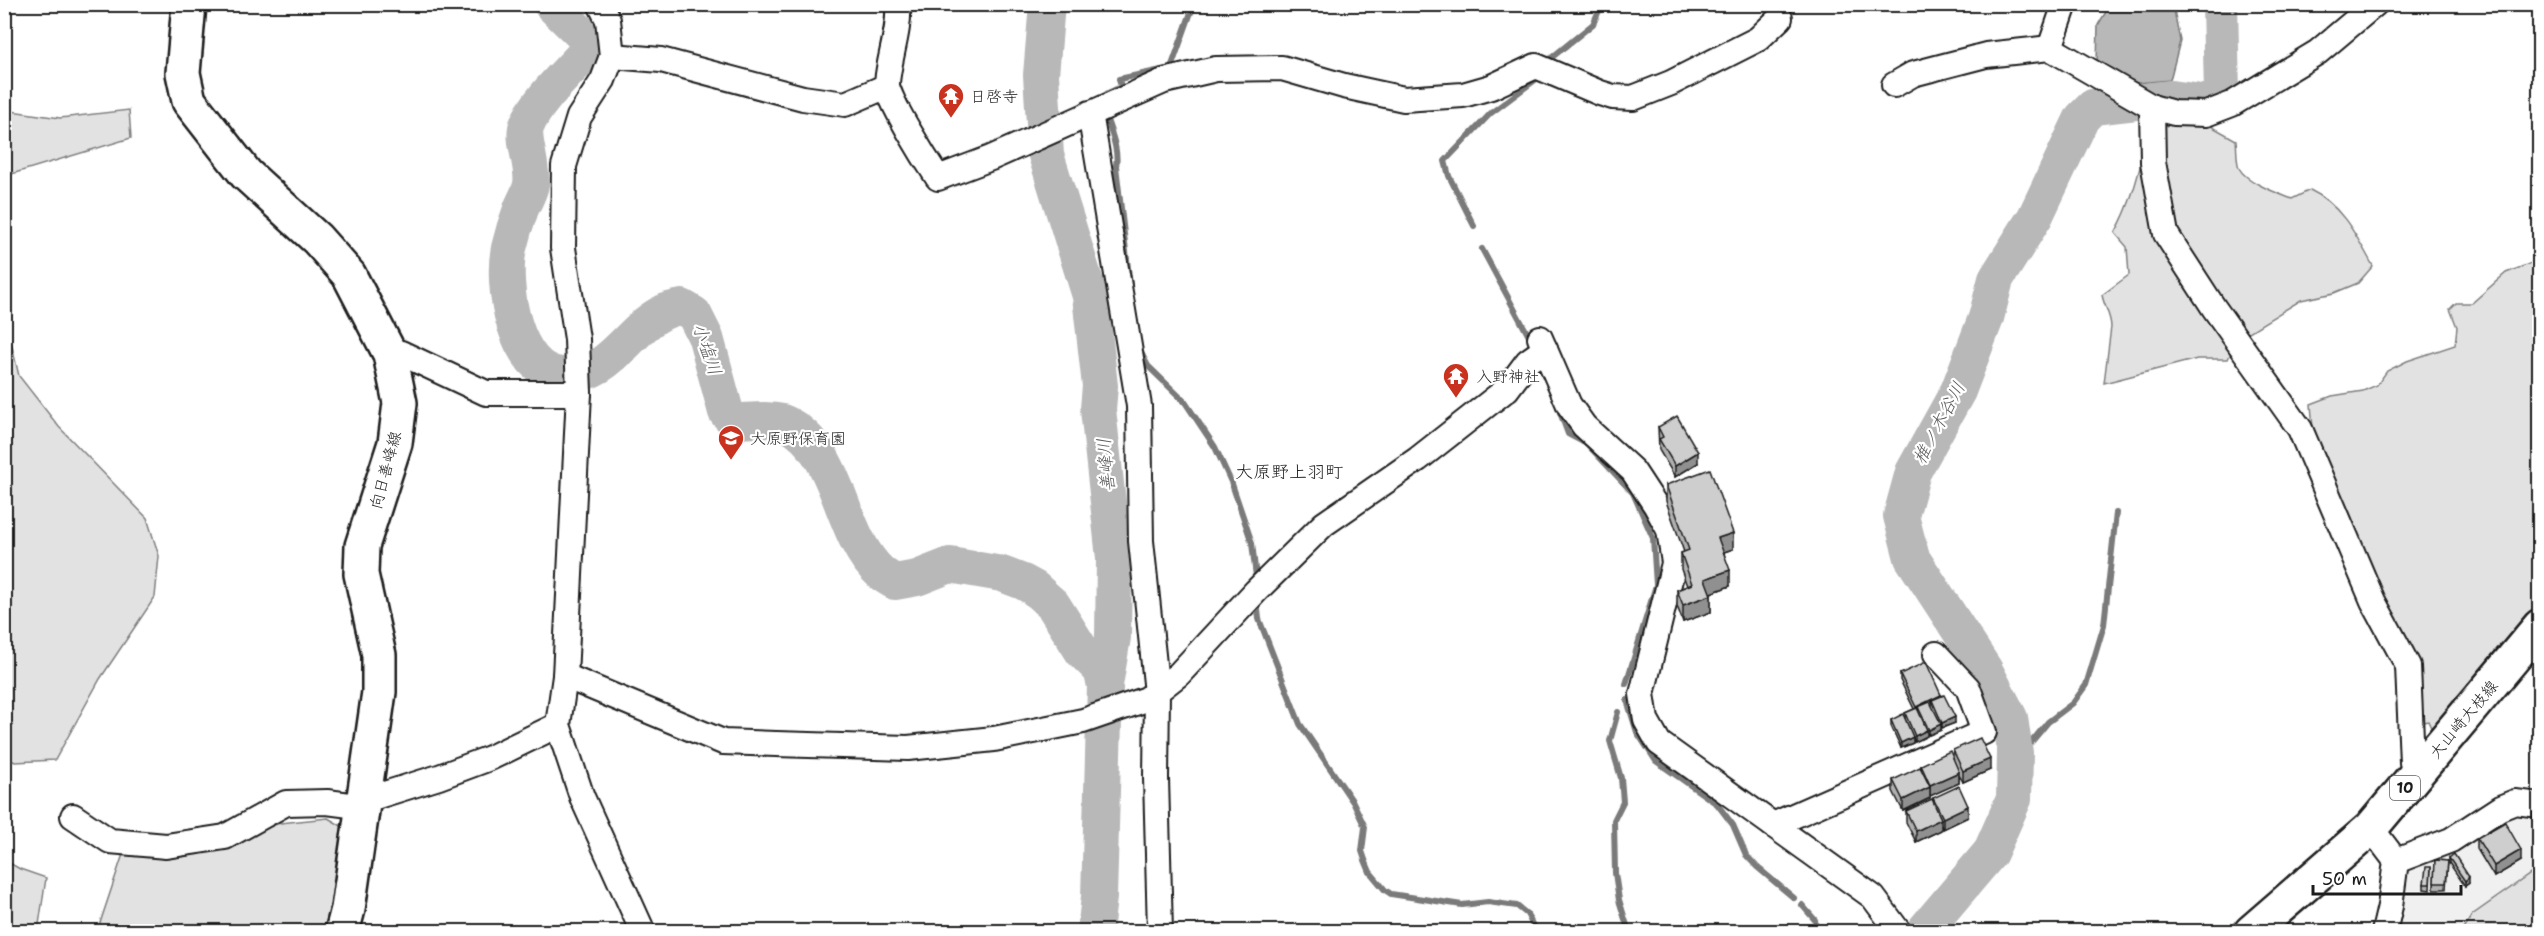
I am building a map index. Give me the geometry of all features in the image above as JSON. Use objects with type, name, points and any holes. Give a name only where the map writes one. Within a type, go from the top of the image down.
[{"type":"main road","name":"向日善峰線","points":[[189,4],[183,73],[189,101],[246,174],[317,239],[349,275],[390,354],[400,403],[395,443],[362,546],[361,574],[379,655],[379,682],[348,909],[342,932]]},
{"type":"main road","name":"大山崎大枝線","points":[[2251,932],[2371,828],[2540,626]]},
{"type":"street","points":[[600,4],[608,20],[612,56],[603,80],[579,117],[564,165],[563,248],[577,339],[578,381],[565,676],[558,725],[582,797],[643,932]]},
{"type":"street","points":[[898,4],[893,57],[887,86],[919,150],[938,178],[1033,140],[1084,115],[1164,81],[1216,69],[1282,68],[1344,86],[1404,99],[1463,95],[1543,69],[1600,93],[1613,97],[1633,98],[1671,83],[1758,39],[1780,18]]},
{"type":"street","points":[[2050,48],[2065,4]]},
{"type":"street","points":[[1894,85],[1913,74],[1986,56],[2050,48],[2143,102],[2174,113],[2206,114],[2232,104],[2318,52],[2375,4]]},
{"type":"street","points":[[612,56],[661,60],[803,98],[845,104],[887,86]]},
{"type":"street","points":[[2143,102],[2166,234],[2214,308],[2300,429],[2373,601],[2408,666],[2412,763],[2419,771]]},
{"type":"street","points":[[1084,115],[1139,406],[1142,541],[1156,778],[1160,932]]},
{"type":"street","points":[[565,676],[723,742],[908,748],[994,739],[1083,721],[1152,696],[1179,674],[1256,591],[1324,524],[1418,459],[1507,389],[1543,344],[1569,405],[1584,426],[1633,471],[1669,530],[1674,563],[1642,694],[1646,720],[1659,743],[1873,897],[1899,932]]},
{"type":"street","points":[[390,354],[401,353],[486,393],[578,381]]},
{"type":"street","points":[[1773,825],[1984,732],[1968,688],[1936,654]]},
{"type":"street","points":[[73,816],[110,841],[166,846],[225,837],[286,803],[327,802],[350,806],[363,803],[490,758],[558,725]]},
{"type":"street","points":[[2396,861],[2451,840],[2500,808],[2515,802],[2540,805]]},
{"type":"street","points":[[2371,828],[2396,861],[2384,932]]},
{"type":"shaded area","points":[[2110,5],[2173,5],[2180,41],[2170,80],[2137,83],[2097,63],[2098,25]]},
{"type":"shaded area","points":[[4,110],[60,118],[129,110],[131,138],[5,176]]},
{"type":"shaded area","points":[[2153,116],[2204,122],[2236,140],[2239,168],[2248,178],[2270,190],[2292,199],[2310,190],[2321,196],[2348,223],[2373,266],[2358,283],[2334,293],[2301,300],[2244,335],[2234,346],[2228,359],[2197,359],[2104,383],[2111,327],[2102,295],[2129,275],[2127,247],[2115,233],[2133,190]]},
{"type":"shaded area","points":[[2539,260],[2539,626],[2434,734],[2428,721],[2418,723],[2326,470],[2313,429],[2311,404],[2332,396],[2363,391],[2377,385],[2387,371],[2407,361],[2455,345],[2457,327],[2450,309],[2456,303],[2472,303],[2506,273]]},
{"type":"shaded area","points":[[4,313],[19,376],[59,427],[147,518],[159,556],[155,597],[100,679],[55,760],[15,762],[5,757]]},
{"type":"shaded area","points":[[2517,809],[2539,812],[2539,931],[2394,932],[2403,869]]},
{"type":"shaded area","points":[[328,818],[350,831],[333,931],[97,932],[123,854],[210,847],[280,823]]},
{"type":"shaded area","points":[[4,860],[20,869],[46,878],[38,931],[5,931]]},
{"type":"shaded area","points":[[2539,868],[2539,931],[2462,931],[2472,915]]},
{"type":"building","points":[[1677,416],[1698,452],[1675,466],[1659,439],[1663,437],[1658,427]]},
{"type":"building","points":[[1710,469],[1733,533],[1718,538],[1730,570],[1705,579],[1711,595],[1683,605],[1677,590],[1692,584],[1681,553],[1689,550],[1666,485]]},
{"type":"building","points":[[1926,662],[1941,695],[1916,707],[1900,674]]},
{"type":"building","points":[[1944,695],[1955,717],[1942,723],[1932,700]]},
{"type":"building","points":[[1930,702],[1941,724],[1929,730],[1918,707]]},
{"type":"building","points":[[1917,708],[1927,730],[1915,736],[1905,713]]},
{"type":"building","points":[[1903,714],[1913,737],[1901,743],[1891,720]]},
{"type":"building","points":[[1980,738],[1990,759],[1963,771],[1953,750]]},
{"type":"building","points":[[1950,751],[1959,772],[1930,785],[1921,765]]},
{"type":"building","points":[[1920,767],[1930,787],[1903,800],[1893,780]]},
{"type":"building","points":[[1959,786],[1968,806],[1943,818],[1933,798]]},
{"type":"building","points":[[1932,799],[1941,819],[1916,831],[1906,811]]},
{"type":"building","points":[[2540,812],[2540,823],[2534,824],[2533,813]]},
{"type":"building","points":[[2505,822],[2521,850],[2494,866],[2477,838]]},
{"type":"building","points":[[2454,854],[2469,877],[2465,881],[2449,858]]},
{"type":"building","points":[[2435,860],[2448,861],[2446,883],[2434,883]]},
{"type":"building","points":[[2426,867],[2431,867],[2430,884],[2424,884]]},
{"type":"waterway","name":"小塩川","points":[[551,4],[587,39],[587,51],[554,86],[527,125],[526,145],[531,169],[531,184],[510,243],[507,283],[514,324],[532,359],[546,370],[562,375],[579,374],[606,361],[651,320],[668,310],[682,307],[694,314],[706,338],[726,412],[735,421],[781,421],[803,435],[818,452],[829,472],[855,536],[866,556],[882,573],[895,582],[917,578],[950,565],[1002,574],[1023,582],[1034,588],[1053,605],[1082,651],[1101,670],[1105,685]]},
{"type":"waterway","name":"善峰川","points":[[1047,4],[1041,75],[1046,155],[1090,296],[1100,386],[1098,409],[1114,558],[1113,637],[1105,685],[1099,897],[1095,932]]},
{"type":"waterway","points":[[1108,93],[1121,87],[1119,79],[1171,68],[1194,4]]},
{"type":"waterway","points":[[1545,63],[1593,24],[1602,4]]},
{"type":"waterway","name":"椎ノ木谷川","points":[[1923,932],[1990,853],[2014,799],[2015,753],[2010,718],[1985,670],[1912,558],[1901,516],[1913,472],[1958,391],[1986,318],[1996,279],[2035,217],[2082,118],[2093,107],[2171,98],[2210,103],[2222,95],[2220,4]]},
{"type":"waterway","points":[[1474,226],[1449,176],[1445,161],[1491,113],[1535,80],[1538,74]]},
{"type":"waterway","points":[[1105,114],[1116,153],[1130,285]]},
{"type":"waterway","points":[[1482,249],[1531,340]]},
{"type":"waterway","points":[[1140,351],[1148,366],[1185,402],[1215,447],[1232,484],[1252,543],[1256,577]]},
{"type":"waterway","points":[[1558,407],[1568,434],[1587,444],[1633,493],[1653,538],[1656,585],[1626,684]]},
{"type":"waterway","points":[[2015,762],[2048,722],[2073,703],[2086,685],[2104,625],[2116,513]]},
{"type":"waterway","points":[[1257,601],[1259,619],[1300,724],[1353,802],[1365,827],[1362,851],[1365,860],[1370,872],[1385,890],[1391,894],[1462,905],[1488,902],[1517,906],[1527,914],[1536,932]]},
{"type":"waterway","points":[[1627,700],[1637,732],[1656,761],[1717,804],[1733,825],[1746,855],[1794,898]]},
{"type":"waterway","points":[[1618,712],[1610,741],[1621,778],[1623,802],[1614,820],[1615,873],[1619,900],[1629,932]]},
{"type":"waterway","points":[[1802,905],[1815,920],[1817,932]]},
{"type":"place","name":"日啓寺","points":[[951,119]]},
{"type":"place","name":"入野神社","points":[[1456,399]]},
{"type":"place","name":"大原野保育園","points":[[731,461]]},
{"type":"district","name":"大原野上羽町","points":[[1289,472]]}]
